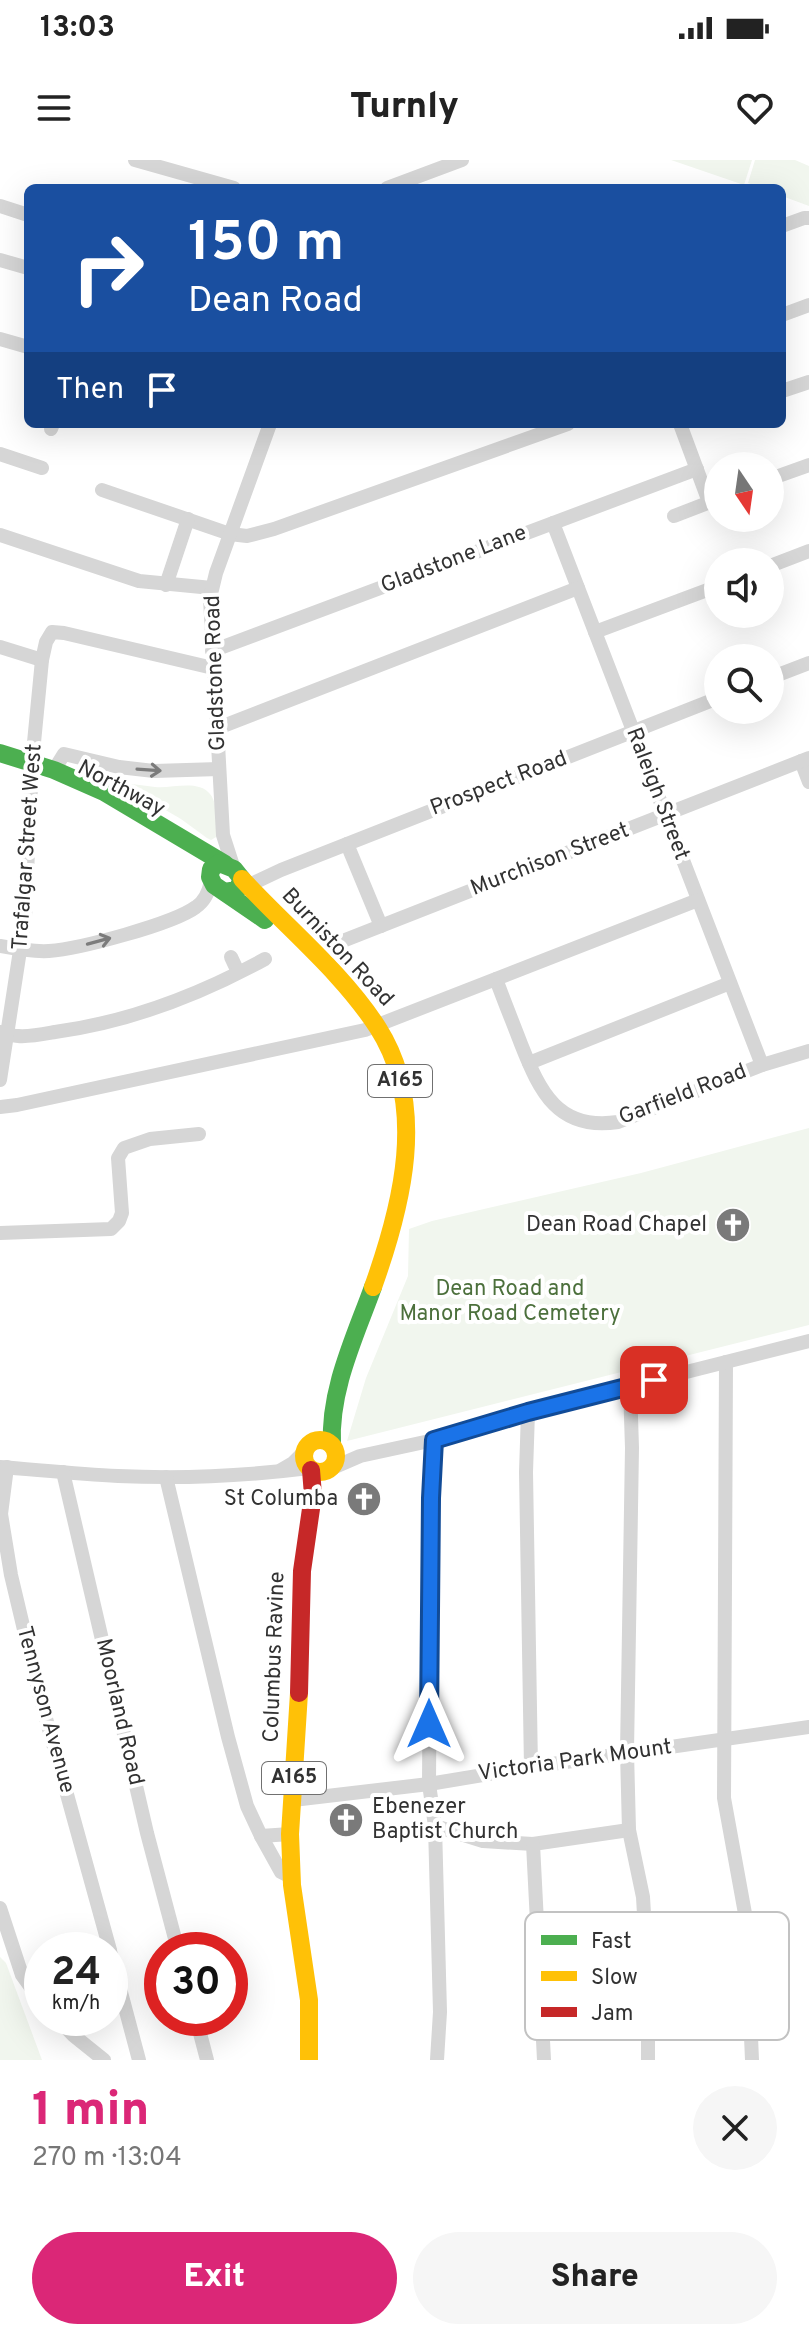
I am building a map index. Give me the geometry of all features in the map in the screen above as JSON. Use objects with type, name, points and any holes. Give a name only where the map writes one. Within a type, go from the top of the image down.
[{"type":"main road","name":"Northway","points":[[0,753],[99,800],[194,859],[226,874]]},
{"type":"main road","name":"Northway","points":[[0,763],[54,770],[104,792],[226,874]]},
{"type":"main road","name":"Burniston Road","points":[[226,874],[269,909],[314,954],[371,1028],[393,1102],[395,1131],[391,1182],[357,1333],[331,1418],[323,1432],[316,1462]]},
{"type":"main road","name":"Burniston Road","points":[[226,874],[242,902],[269,924],[371,1028]]},
{"type":"main road","name":"Burniston Road","points":[[331,1418],[332,1446]]},
{"type":"main road","points":[[316,1462],[323,1440],[332,1446]]},
{"type":"main road","name":"Columbus Ravine","points":[[309,2060],[309,2000],[291,1877],[290,1834],[298,1726],[302,1571],[316,1462]]},
{"type":"street","points":[[135,160],[220,184]]},
{"type":"street","points":[[398,184],[462,160]]},
{"type":"street","points":[[0,206],[24,214]]},
{"type":"street","points":[[786,225],[809,218]]},
{"type":"street","points":[[0,260],[24,267]]},
{"type":"street","points":[[786,314],[809,305]]},
{"type":"street","points":[[0,339],[24,346]]},
{"type":"street","points":[[786,390],[809,382]]},
{"type":"street","name":"Gladstone Road","points":[[226,874],[210,611],[212,588],[269,428]]},
{"type":"street","points":[[686,428],[697,469],[704,482]]},
{"type":"street","points":[[102,490],[230,534],[247,536],[274,529],[530,430]]},
{"type":"street","points":[[0,454],[42,468]]},
{"type":"street","points":[[784,474],[809,465]]},
{"type":"street","name":"Gladstone Lane","points":[[212,651],[697,469]]},
{"type":"street","points":[[674,516],[704,505]]},
{"type":"street","points":[[166,585],[188,519]]},
{"type":"street","name":"Raleigh Street","points":[[553,523],[762,1065]]},
{"type":"street","points":[[0,535],[139,581],[212,588]]},
{"type":"street","points":[[784,561],[809,551]]},
{"type":"street","points":[[218,728],[578,588]]},
{"type":"street","points":[[595,632],[704,591]]},
{"type":"street","points":[[0,647],[42,660],[52,632],[64,633],[213,668]]},
{"type":"street","name":"Trafalgar Street West","points":[[0,1080],[4,1033],[22,950],[32,768],[42,660]]},
{"type":"street","points":[[784,673],[809,663]]},
{"type":"street","name":"Prospect Road","points":[[226,874],[281,870],[704,704]]},
{"type":"street","points":[[54,770],[64,754],[119,767],[154,771],[219,769]]},
{"type":"street","points":[[805,760],[809,782]]},
{"type":"street","name":"Murchison Street","points":[[335,944],[805,760]]},
{"type":"street","points":[[347,844],[381,926]]},
{"type":"street","points":[[269,909],[271,890],[281,870]]},
{"type":"street","points":[[0,946],[49,951],[126,934],[199,905],[226,874]]},
{"type":"street","points":[[0,1107],[371,1028],[698,900]]},
{"type":"street","points":[[231,957],[238,972]]},
{"type":"street","points":[[4,1033],[19,1036],[40,1034],[111,1021],[159,1007],[265,959]]},
{"type":"street","name":"Garfield Road","points":[[496,979],[543,1093],[556,1107],[574,1118],[595,1124],[618,1122],[762,1065],[809,1051]]},
{"type":"street","points":[[529,1063],[730,983]]},
{"type":"street","points":[[0,1233],[111,1229],[122,1213],[118,1158],[124,1148],[150,1139],[199,1134]]},
{"type":"street","points":[[4,1467],[166,1477],[277,1472],[434,1440],[528,1412],[809,1341]]},
{"type":"street","points":[[726,1362],[724,1798],[745,1912]]},
{"type":"street","points":[[630,1386],[629,1830],[644,1912]]},
{"type":"street","points":[[528,1412],[526,1472],[531,1767]]},
{"type":"street","points":[[434,1440],[429,1784],[435,1826],[440,2012],[437,2060]]},
{"type":"street","points":[[332,1446],[346,1454],[360,1456]]},
{"type":"street","name":"Tennyson Avenue","points":[[4,1467],[1,1514],[11,1575],[39,1693],[105,1932]]},
{"type":"street","name":"Moorland Road","points":[[63,1472],[147,1833],[173,1932]]},
{"type":"street","points":[[166,1477],[247,1806],[281,1872],[291,1877]]},
{"type":"street","name":"Victoria Park Mount","points":[[293,1800],[429,1784],[809,1727]]},
{"type":"street","points":[[435,1826],[483,1841],[533,1844],[629,1830]]},
{"type":"street","points":[[261,1836],[290,1834]]},
{"type":"street","points":[[533,1844],[536,1912]]},
{"type":"street","points":[[0,1908],[24,1978]]},
{"type":"street","name":"Tennyson Avenue","points":[[128,2019],[139,2060]]},
{"type":"street","points":[[74,2036],[104,2060]]},
{"type":"street","points":[[201,2036],[207,2060]]},
{"type":"street","points":[[543,2040],[544,2060]]},
{"type":"street","points":[[751,2040],[752,2060]]},
{"type":"green space","points":[[671,160],[752,160],[744,184]]},
{"type":"green space","points":[[755,160],[795,160],[809,166],[809,206],[786,197],[786,184],[748,183]]},
{"type":"green space","points":[[124,783],[205,789],[214,803],[216,837],[211,840],[207,838],[124,786]]},
{"type":"green space","name":"Dean Road and Manor Road Cemetery","points":[[809,1128],[809,1325],[347,1441],[366,1378],[408,1276],[409,1229],[641,1173]]},
{"type":"green space","points":[[0,1957],[6,1963],[24,2012],[24,2036],[33,2036],[42,2060],[0,2060]]},
{"type":"traffic: fast","points":[[0,753],[54,770],[104,792],[225,864]]},
{"type":"traffic: fast","points":[[225,892],[237,890],[242,879],[234,869],[219,863],[211,869],[210,877],[214,885],[265,920]]},
{"type":"traffic: fast","points":[[332,1445],[339,1384],[373,1287]]},
{"type":"traffic: slow","points":[[242,879],[348,988],[378,1028],[393,1058],[402,1090],[406,1123],[405,1156],[393,1223],[373,1287]]},
{"type":"traffic: slow","points":[[320,1440],[331,1445],[336,1456],[331,1467],[320,1472],[309,1467],[304,1456],[309,1445],[320,1440]]},
{"type":"traffic: slow","points":[[299,1693],[290,1834],[292,1885],[309,2000],[309,2060]]},
{"type":"traffic: jam","points":[[299,1693],[302,1571],[313,1495],[311,1470]]},
{"type":"place","name":"Dean Road Chapel","points":[[733,1225]]},
{"type":"place","name":"St Columba","points":[[364,1499]]},
{"type":"place","name":"Ebenezer Baptist Church","points":[[346,1820]]},
{"type":"route","points":[[429,1724],[434,1440],[654,1380]]}]
